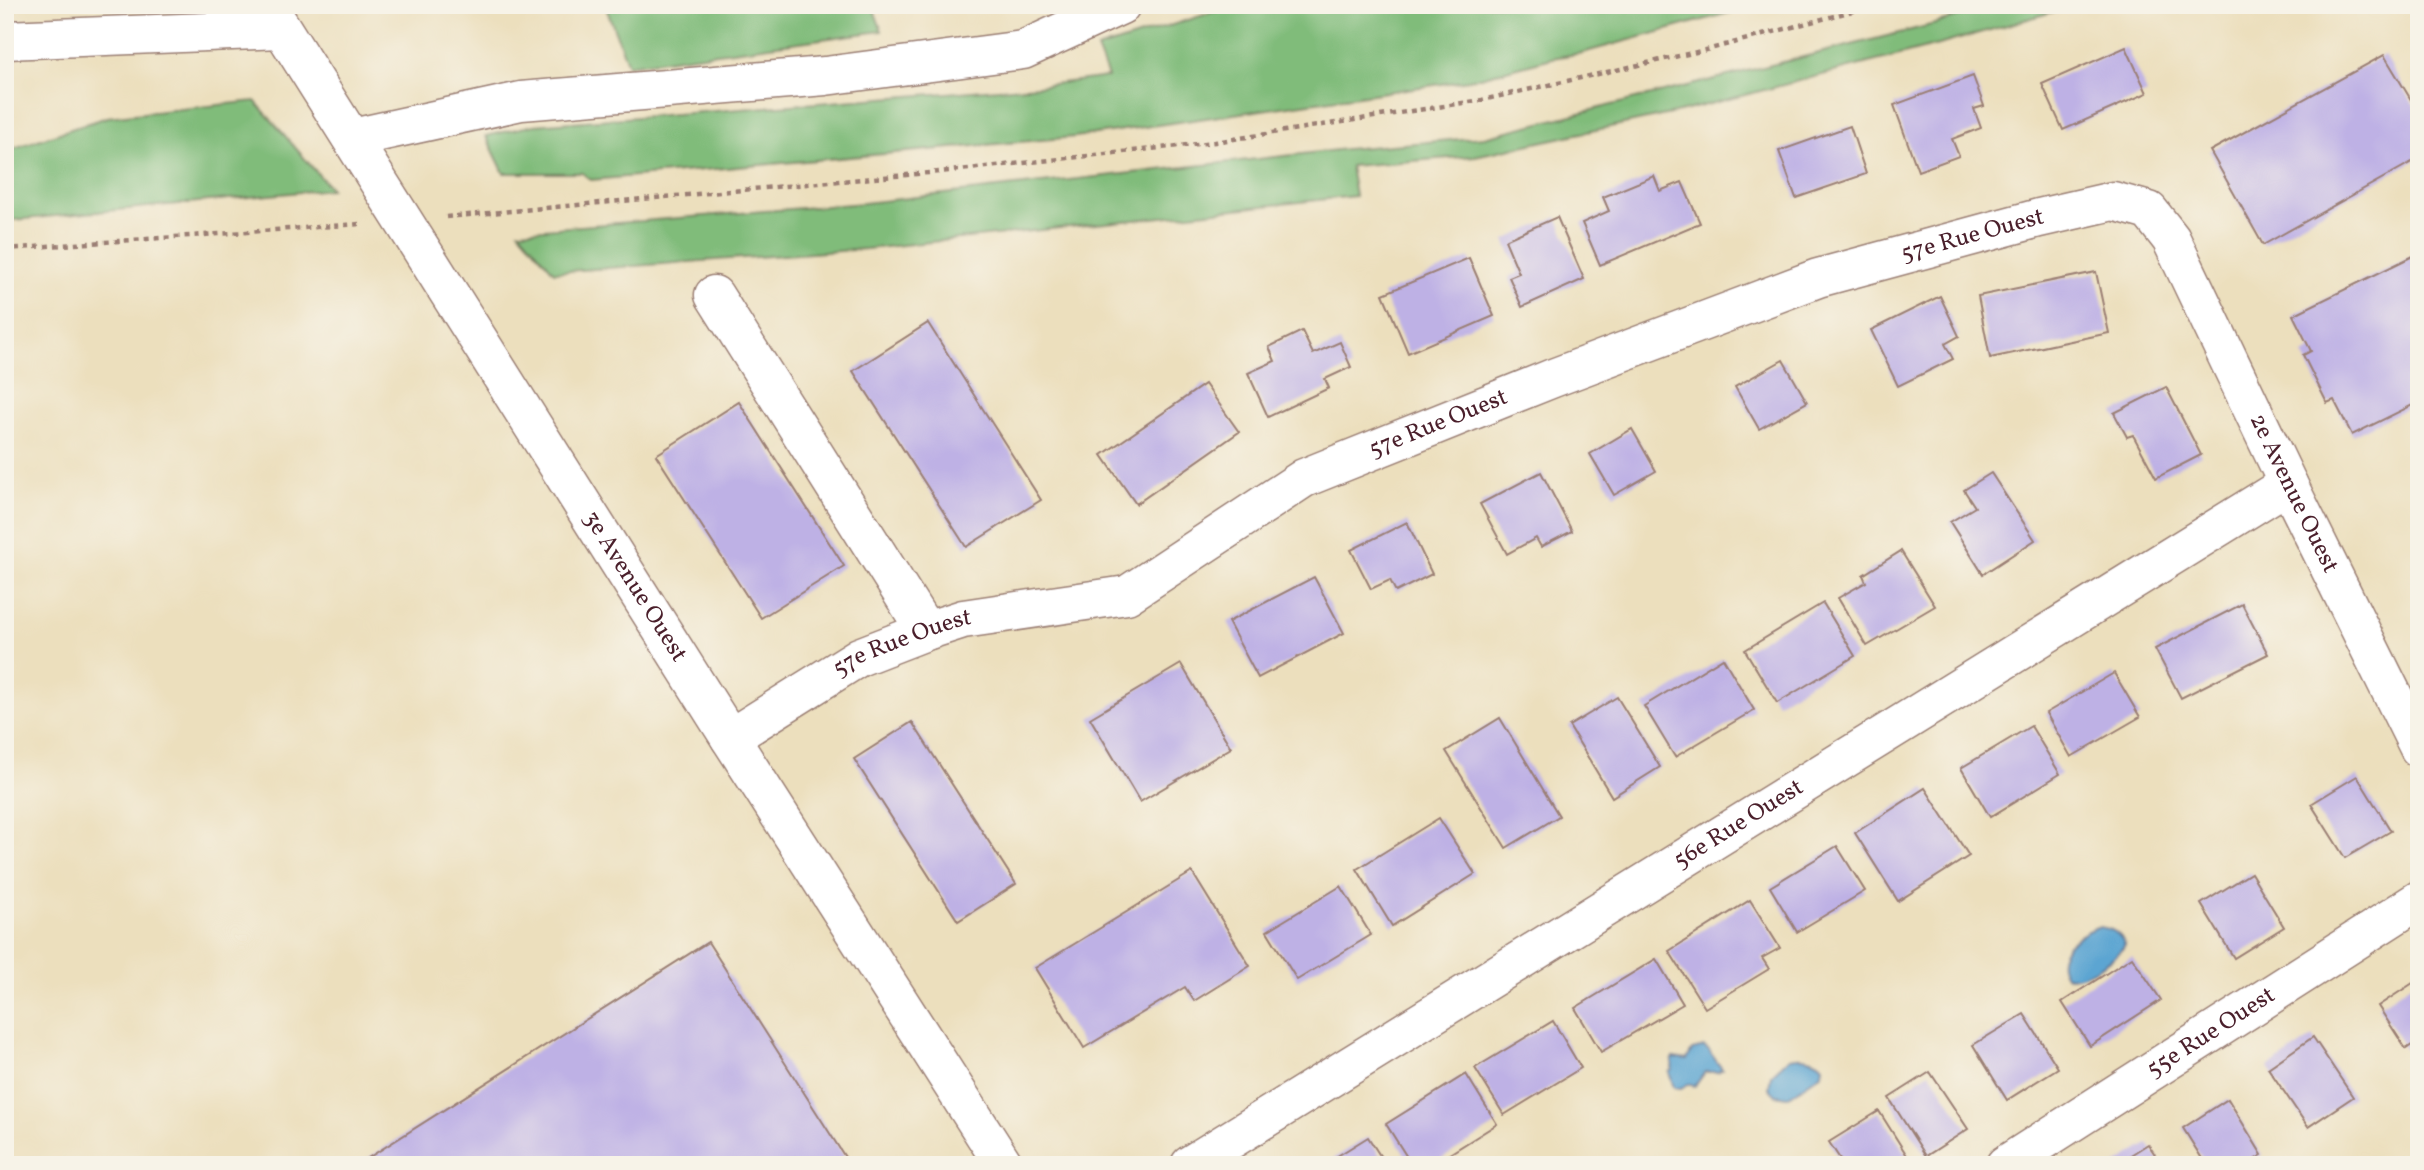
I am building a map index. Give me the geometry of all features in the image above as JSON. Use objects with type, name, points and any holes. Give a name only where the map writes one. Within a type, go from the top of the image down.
[{"type":"street","points":[[352,138],[521,101],[825,76],[1023,50],[1121,5]]},
{"type":"street","points":[[5,40],[274,17]]},
{"type":"street","name":"3e Avenue Ouest","points":[[274,17],[1004,1165]]},
{"type":"street","name":"57e Rue Ouest","points":[[730,738],[859,657],[963,619],[1127,595],[1304,478],[1553,378],[1818,278],[2039,218],[2113,201],[2149,211],[2171,239]]},
{"type":"street","name":"2e Avenue Ouest","points":[[2171,239],[2288,484],[2419,748]]},
{"type":"street","points":[[714,295],[926,631]]},
{"type":"street","name":"56e Rue Ouest","points":[[1190,1165],[2288,484]]},
{"type":"street","name":"55e Rue Ouest","points":[[2005,1165],[2419,900]]},
{"type":"path","points":[[455,216],[936,172],[1215,142],[1482,100],[1710,49],[1875,5]]},
{"type":"path","points":[[5,250],[363,224]]},
{"type":"green space","points":[[605,5],[872,5],[882,31],[628,65]]},
{"type":"green space","points":[[1235,5],[1758,5],[1582,53],[1552,58],[1469,80],[1075,137],[591,180],[582,173],[504,173],[486,136],[534,125],[1038,86],[1108,77],[1097,49]]},
{"type":"green space","points":[[1996,5],[2076,5],[1942,44],[1675,113],[1475,156],[1350,166],[1355,196],[866,249],[554,272],[519,231],[864,203],[1346,149],[1484,137],[1935,24]]},
{"type":"green space","points":[[255,101],[331,189],[5,221],[5,151],[107,117]]},
{"type":"water","points":[[2097,927],[2114,931],[2125,944],[2115,956],[2098,968],[2072,977],[2065,976],[2061,967],[2063,952],[2074,940]]},
{"type":"water","points":[[1704,1047],[1722,1069],[1718,1072],[1705,1072],[1695,1086],[1688,1084],[1681,1089],[1674,1088],[1669,1072],[1672,1070],[1673,1058],[1687,1060],[1692,1050]]},
{"type":"water","points":[[1789,1058],[1818,1061],[1823,1066],[1822,1073],[1788,1097],[1776,1095],[1769,1088],[1771,1075]]},
{"type":"building","points":[[2126,47],[2147,93],[2063,130],[2042,84]]},
{"type":"building","points":[[2384,55],[2419,113],[2419,158],[2263,245],[2210,151]]},
{"type":"building","points":[[1973,76],[1984,106],[1974,109],[1981,128],[1952,139],[1959,156],[1918,171],[1894,105]]},
{"type":"building","points":[[1850,126],[1866,174],[1796,198],[1779,151]]},
{"type":"building","points":[[1654,176],[1660,191],[1682,182],[1700,223],[1600,265],[1582,223],[1609,211],[1603,197]]},
{"type":"building","points":[[1557,217],[1584,279],[1522,307],[1509,277],[1519,273],[1505,240]]},
{"type":"building","points":[[2419,253],[2419,402],[2352,435],[2334,400],[2327,403],[2303,355],[2311,351],[2293,315]]},
{"type":"building","points":[[1469,258],[1494,316],[1408,353],[1383,294]]},
{"type":"building","points":[[2096,272],[2109,333],[1990,358],[1978,296]]},
{"type":"building","points":[[1940,296],[1959,336],[1945,344],[1953,359],[1898,386],[1871,330]]},
{"type":"building","points":[[928,323],[1041,500],[966,547],[853,371]]},
{"type":"building","points":[[1302,331],[1313,354],[1340,342],[1351,367],[1325,379],[1329,388],[1268,417],[1248,373],[1275,361],[1269,347]]},
{"type":"building","points":[[1783,360],[1807,402],[1759,429],[1735,387]]},
{"type":"building","points":[[1205,384],[1239,432],[1136,504],[1102,455]]},
{"type":"building","points":[[2166,387],[2201,455],[2156,478],[2133,435],[2127,437],[2114,413]]},
{"type":"building","points":[[739,402],[844,566],[761,618],[656,455]]},
{"type":"building","points":[[1632,429],[1656,471],[1614,495],[1590,454]]},
{"type":"building","points":[[1541,472],[1572,531],[1541,547],[1536,538],[1507,554],[1480,504]]},
{"type":"building","points":[[1991,473],[2035,540],[1983,574],[1950,522],[1975,507],[1964,490]]},
{"type":"building","points":[[1407,522],[1432,574],[1396,592],[1390,580],[1371,589],[1351,550]]},
{"type":"building","points":[[1901,551],[1935,606],[1867,646],[1838,598],[1866,582],[1863,575]]},
{"type":"building","points":[[1314,577],[1344,633],[1258,678],[1228,622]]},
{"type":"building","points":[[1823,603],[1855,656],[1777,703],[1745,650]]},
{"type":"building","points":[[2242,604],[2268,654],[2181,698],[2155,649]]},
{"type":"building","points":[[1723,658],[1754,710],[1675,757],[1644,706]]},
{"type":"building","points":[[1181,664],[1231,748],[1140,802],[1090,718]]},
{"type":"building","points":[[2114,673],[2140,717],[2071,757],[2046,713]]},
{"type":"building","points":[[1617,697],[1660,767],[1612,797],[1569,726]]},
{"type":"building","points":[[1500,718],[1559,816],[1506,848],[1446,751]]},
{"type":"building","points":[[912,722],[1016,884],[958,921],[854,759]]},
{"type":"building","points":[[2031,726],[2060,774],[1990,817],[1961,768]]},
{"type":"building","points":[[2357,776],[2391,831],[2345,858],[2311,804]]},
{"type":"building","points":[[1925,788],[1969,856],[1898,901],[1855,833]]},
{"type":"building","points":[[1439,818],[1475,874],[1392,926],[1357,869]]},
{"type":"building","points":[[1837,846],[1865,891],[1797,932],[1770,887]]},
{"type":"building","points":[[1192,872],[1250,966],[1194,1001],[1185,987],[1084,1048],[1035,968]]},
{"type":"building","points":[[2251,873],[2284,927],[2234,958],[2201,904]]},
{"type":"building","points":[[1341,886],[1371,935],[1297,980],[1267,931]]},
{"type":"building","points":[[1750,900],[1780,948],[1762,958],[1769,969],[1705,1008],[1669,951]]},
{"type":"building","points":[[708,942],[850,1165],[357,1165]]},
{"type":"building","points":[[2132,957],[2161,1000],[2090,1046],[2062,1002]]},
{"type":"building","points":[[1656,959],[1683,1004],[1601,1052],[1575,1008]]},
{"type":"building","points":[[2419,979],[2419,1040],[2406,1049],[2378,1006]]},
{"type":"building","points":[[2024,1014],[2058,1068],[2007,1100],[1973,1045]]},
{"type":"building","points":[[1553,1021],[1581,1068],[1504,1115],[1475,1068]]},
{"type":"building","points":[[2313,1037],[2353,1097],[2308,1127],[2268,1068]]},
{"type":"building","points":[[1930,1072],[1968,1129],[1926,1156],[1889,1098]]},
{"type":"building","points":[[1466,1074],[1497,1124],[1432,1165],[1412,1165],[1386,1124]]},
{"type":"building","points":[[2228,1099],[2262,1155],[2246,1165],[2206,1165],[2183,1128]]},
{"type":"building","points":[[1879,1111],[1913,1165],[1844,1165],[1829,1142]]},
{"type":"building","points":[[1368,1137],[1386,1165],[1323,1165]]},
{"type":"building","points":[[2148,1144],[2162,1165],[2115,1165]]}]
